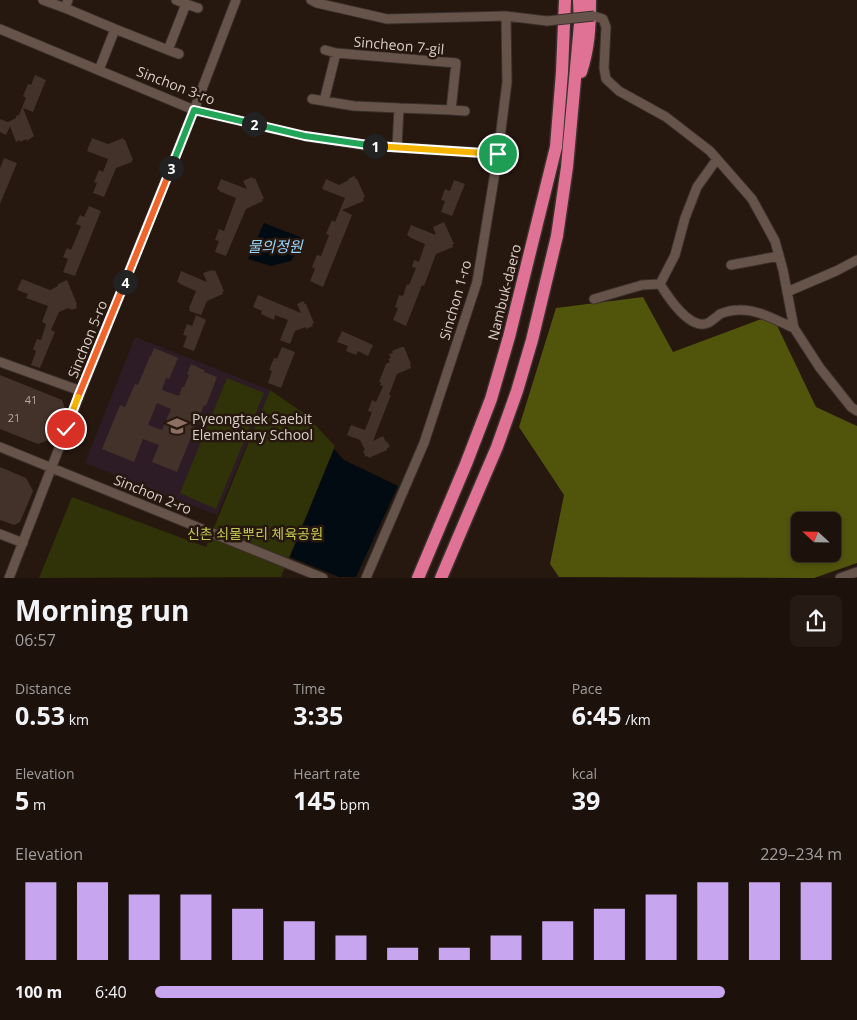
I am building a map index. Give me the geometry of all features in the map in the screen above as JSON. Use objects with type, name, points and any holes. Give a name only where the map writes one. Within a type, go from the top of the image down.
[{"type":"highway","points":[[556,0],[555,94],[559,109]]},
{"type":"highway","name":"Nambuk-daero","points":[[418,578],[491,399],[509,337],[556,147],[565,0]]},
{"type":"highway","points":[[440,578],[497,447],[517,391],[532,340],[557,236],[568,167],[580,24],[579,0]]},
{"type":"highway","points":[[574,94],[587,52],[590,0]]},
{"type":"street","points":[[44,0],[66,4],[115,29],[179,54]]},
{"type":"street","points":[[176,0],[198,8]]},
{"type":"street","name":"Sinchon 5-ro","points":[[10,578],[81,391],[236,0]]},
{"type":"street","points":[[310,0],[387,19],[506,16],[547,21],[594,16],[603,19],[606,26],[604,68],[606,79],[619,91],[666,117],[710,151],[752,199],[779,256],[794,328],[820,368],[851,407],[857,411]]},
{"type":"street","points":[[168,50],[186,4]]},
{"type":"street","name":"Sinchon 1-ro","points":[[366,578],[424,444],[477,282],[498,154],[507,82],[506,16]]},
{"type":"street","name":"Sinchon 3-ro","points":[[0,29],[194,110],[305,136],[363,145],[498,154]]},
{"type":"street","points":[[99,70],[115,29]]},
{"type":"street","points":[[325,50],[336,53]]},
{"type":"street","name":"Sincheon 7-gil","points":[[324,102],[336,53],[456,64],[451,110]]},
{"type":"street","points":[[456,64],[466,63]]},
{"type":"street","points":[[312,99],[354,106],[465,111]]},
{"type":"street","points":[[397,147],[399,108]]},
{"type":"street","points":[[660,284],[675,255],[685,218],[697,187],[717,159]]},
{"type":"street","points":[[731,265],[779,256]]},
{"type":"street","points":[[788,292],[857,260]]},
{"type":"street","points":[[594,299],[642,285],[660,284]]},
{"type":"street","points":[[660,284],[679,310],[694,322],[700,324],[707,324],[722,314],[739,310],[754,312],[794,328]]},
{"type":"street","points":[[0,362],[81,391]]},
{"type":"street","name":"Sinchon 2-ro","points":[[0,447],[323,578]]},
{"type":"street","points":[[0,534],[23,543]]},
{"type":"street","points":[[840,578],[857,572]]},
{"type":"shaded area","points":[[643,297],[673,352],[772,315],[816,407],[857,426],[857,563],[814,578],[559,577],[550,564],[564,495],[519,427],[556,308]]},
{"type":"shaded area","name":"Pyeongtaek Saebit Elementary School","points":[[135,337],[270,390],[217,515],[85,463]]},
{"type":"green space","points":[[227,378],[264,393],[216,509],[180,493]]},
{"type":"green space","name":"신촌 쇠물뿌리 체육공원","points":[[270,390],[305,414],[335,446],[281,577],[39,578],[72,497],[206,547]]},
{"type":"water","name":"물의정원","points":[[264,223],[305,239],[291,261],[271,266],[248,259]]},
{"type":"water","points":[[334,449],[344,460],[398,486],[356,577],[339,577],[290,557]]},
{"type":"building","points":[[35,75],[46,80],[33,112],[23,108],[34,136],[27,141],[26,139],[16,142],[10,126],[6,135],[0,132],[0,119],[8,122],[19,115],[26,98],[23,96],[28,84],[31,85]]},
{"type":"building","points":[[92,138],[108,144],[123,138],[133,160],[116,168],[104,197],[93,193],[97,183],[94,182],[99,170],[103,172],[108,159],[87,151]]},
{"type":"building","points":[[4,158],[17,163],[0,204],[0,168]]},
{"type":"building","points":[[354,176],[365,197],[363,198],[364,201],[342,210],[352,215],[323,287],[310,281],[315,269],[312,267],[317,255],[321,256],[329,235],[326,234],[332,220],[335,222],[345,198],[322,189],[326,179],[339,185]]},
{"type":"building","points":[[252,177],[253,179],[255,178],[264,199],[246,209],[226,256],[215,252],[219,241],[215,240],[219,229],[224,231],[236,198],[217,189],[221,179],[247,189],[243,181]]},
{"type":"building","points":[[454,180],[465,184],[452,216],[441,212],[445,201],[441,200],[445,189],[450,191]]},
{"type":"building","points":[[89,206],[101,211],[75,276],[63,272],[68,259],[63,257],[67,248],[71,250],[81,226],[76,224],[80,215],[84,217]]},
{"type":"building","points":[[444,222],[454,244],[452,245],[453,247],[436,254],[406,326],[393,320],[398,308],[395,307],[399,295],[403,296],[407,284],[409,285],[416,268],[412,267],[414,260],[419,262],[425,244],[407,235],[411,225],[436,235],[433,227]]},
{"type":"building","points":[[215,270],[224,291],[222,292],[223,294],[207,301],[201,315],[189,311],[196,291],[177,282],[181,271],[207,282],[203,273]]},
{"type":"building","points":[[22,279],[50,290],[67,280],[77,304],[77,308],[71,310],[68,308],[59,312],[51,330],[55,332],[40,368],[31,365],[36,351],[33,349],[37,339],[41,340],[46,324],[42,322],[48,306],[26,298],[28,294],[17,290]]},
{"type":"building","points":[[258,295],[301,313],[297,304],[303,301],[314,323],[312,324],[313,326],[295,331],[290,344],[280,340],[288,320],[275,315],[274,320],[261,314],[262,311],[253,307]]},
{"type":"building","points":[[196,315],[206,320],[194,351],[183,347],[187,336],[183,335],[187,324],[192,326]]},
{"type":"building","points":[[342,331],[373,345],[368,356],[358,351],[356,355],[346,351],[348,346],[337,342]]},
{"type":"building","points":[[282,347],[295,352],[281,388],[268,383],[272,371],[269,370],[274,358],[277,359]]},
{"type":"building","points":[[404,347],[411,368],[397,374],[373,441],[383,436],[390,447],[369,458],[368,456],[366,457],[363,451],[365,450],[360,440],[347,435],[351,425],[365,430],[372,412],[368,411],[372,400],[376,402],[383,386],[379,382],[386,364],[390,362],[388,359],[391,358],[389,354]]},
{"type":"building","points":[[154,348],[178,358],[169,379],[166,378],[162,390],[179,396],[189,375],[187,374],[191,364],[217,377],[177,472],[152,462],[159,445],[143,439],[134,462],[102,449],[120,405],[125,407],[135,384],[138,385]],"holes":[[[157,403],[171,409],[162,430],[148,425]]]},
{"type":"building","points":[[0,375],[62,400],[65,408],[54,438],[38,444],[0,429]]},
{"type":"building","points":[[0,467],[26,478],[33,491],[20,522],[14,525],[0,520]]},
{"type":"place","name":"Pyeongtaek Saebit Elementary School","points":[[177,426]]},
{"type":"route","points":[[66,429],[194,110],[305,136],[363,145],[498,154]]}]
